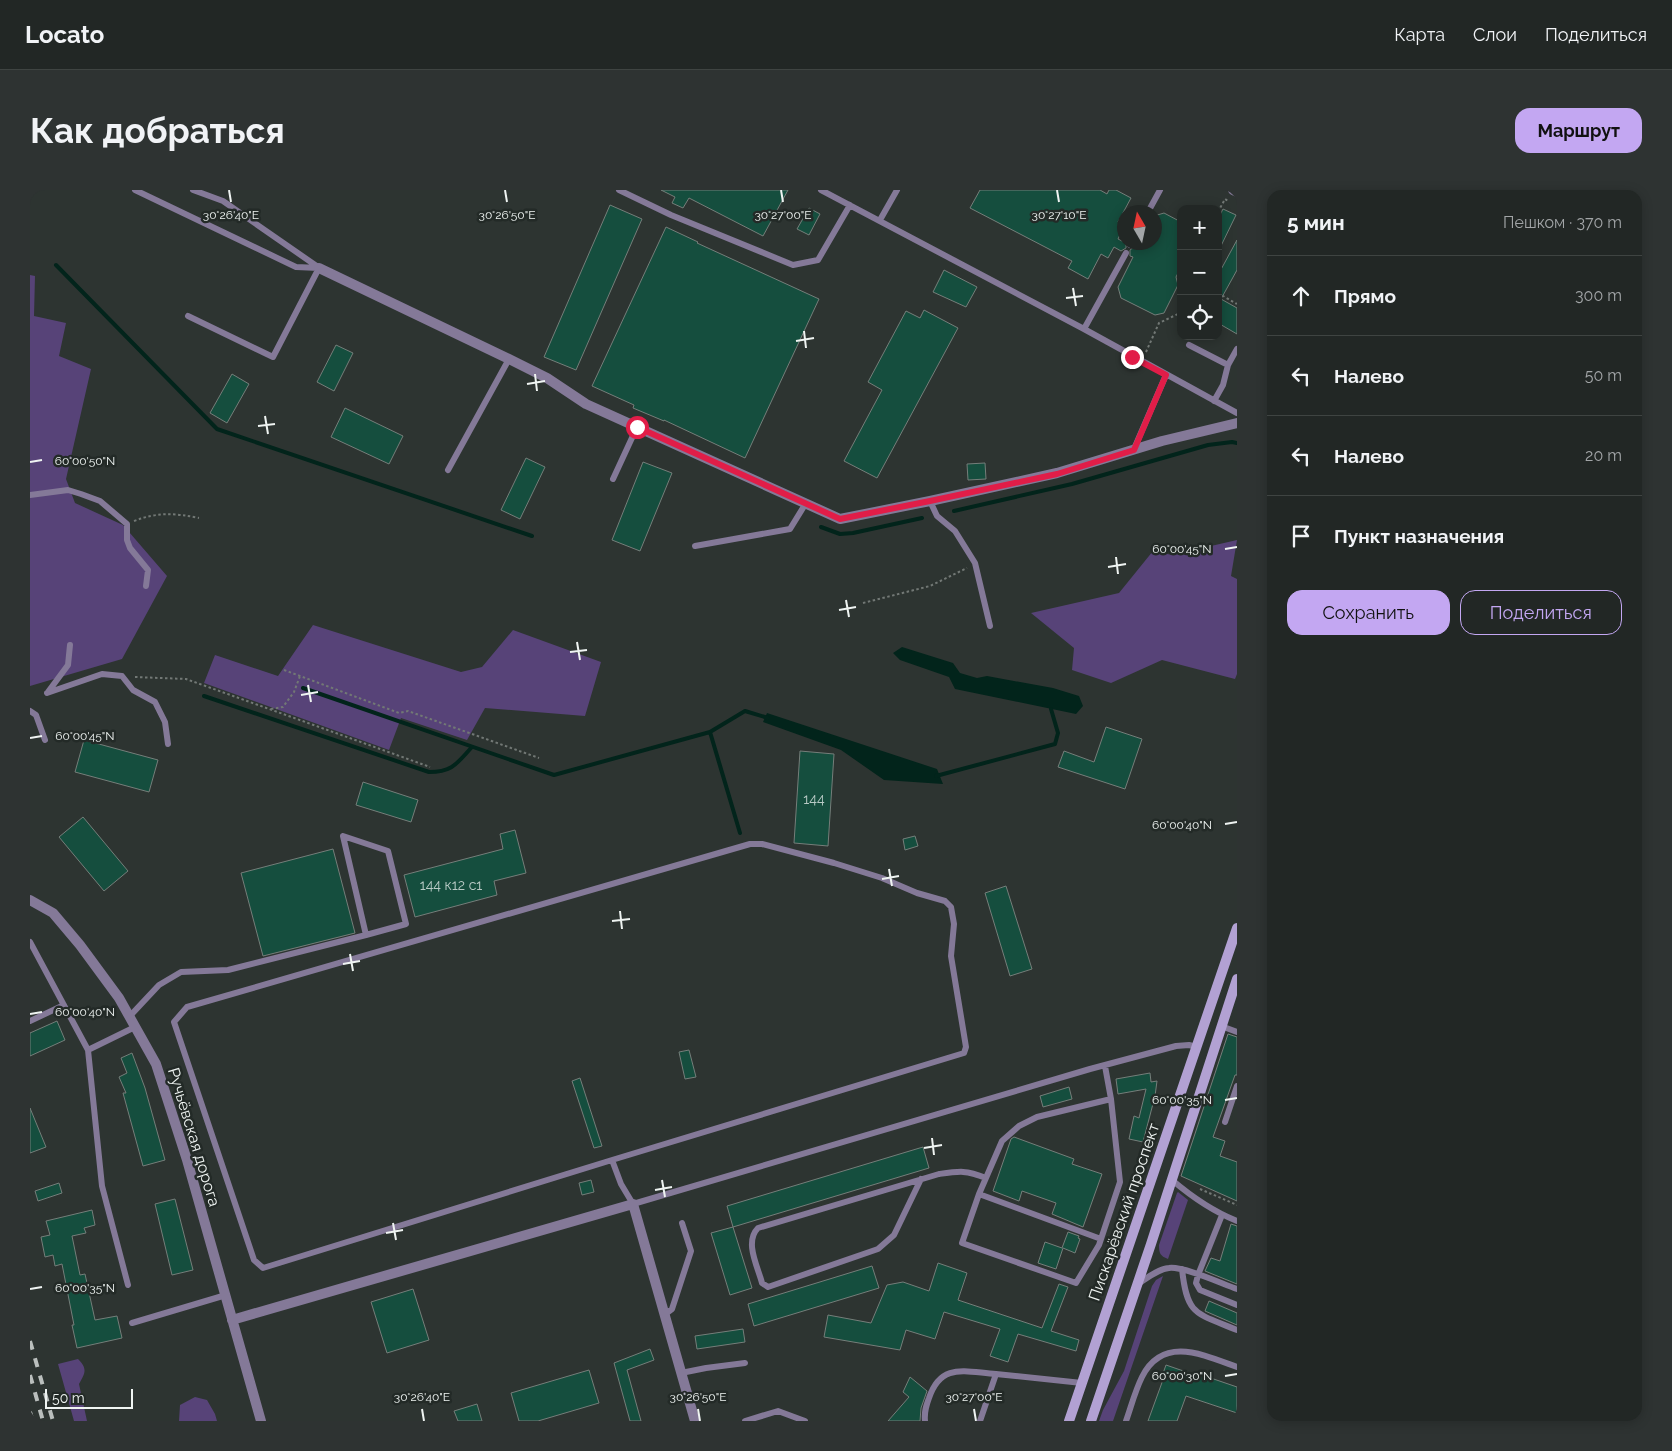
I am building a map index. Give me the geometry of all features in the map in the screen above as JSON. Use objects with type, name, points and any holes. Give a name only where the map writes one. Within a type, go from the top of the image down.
[{"type":"main road","name":"Пискарёвский проспект","points":[[1069,1421],[1237,928]]},
{"type":"main road","name":"Пискарёвский проспект","points":[[1091,1421],[1138,1284],[1237,979]]},
{"type":"street","points":[[1233,190],[1237,192]]},
{"type":"street","points":[[319,268],[509,358],[547,378],[586,404],[840,519],[1057,474],[1162,441],[1237,423]]},
{"type":"street","name":"Ручьёвская дорога","points":[[30,900],[53,913],[80,945],[119,998],[156,1064],[187,1160],[261,1421]]},
{"type":"street","points":[[232,1320],[633,1204],[695,1421]]},
{"type":"lane","points":[[134,190],[296,267],[319,268]]},
{"type":"lane","points":[[193,190],[223,201],[319,268]]},
{"type":"lane","points":[[619,190],[671,215],[793,265],[818,260],[850,205]]},
{"type":"lane","points":[[820,190],[1084,329],[1237,413]]},
{"type":"lane","points":[[880,220],[897,190]]},
{"type":"lane","points":[[1152,205],[1160,190]]},
{"type":"lane","points":[[1084,329],[1126,253]]},
{"type":"lane","points":[[188,316],[273,356],[319,268]]},
{"type":"lane","points":[[1189,345],[1228,365]]},
{"type":"lane","points":[[1214,401],[1223,385],[1228,365],[1237,349]]},
{"type":"lane","points":[[448,470],[509,358]]},
{"type":"lane","points":[[1134,450],[1166,375]]},
{"type":"lane","points":[[613,479],[637,427]]},
{"type":"lane","points":[[30,495],[68,490],[100,502],[128,524],[127,540],[130,548],[148,570],[146,586]]},
{"type":"lane","points":[[930,501],[937,516],[955,531],[975,563],[990,626]]},
{"type":"lane","points":[[694,546],[790,529],[806,503]]},
{"type":"lane","points":[[70,645],[68,665],[47,693],[102,674],[122,676],[133,690],[155,702],[165,722],[168,744]]},
{"type":"lane","points":[[30,711],[36,715],[45,740]]},
{"type":"lane","points":[[129,1017],[159,985],[181,972],[228,970],[366,935],[406,924],[388,851],[343,836],[366,935]]},
{"type":"lane","points":[[750,844],[762,844],[882,878],[917,893],[945,901],[951,907],[954,924],[951,956],[966,1047],[964,1053],[612,1160],[263,1268],[254,1260],[174,1022],[187,1007],[750,844]]},
{"type":"lane","points":[[30,942],[88,1050],[102,1186],[128,1285]]},
{"type":"lane","points":[[30,1021],[64,1005]]},
{"type":"lane","points":[[1221,1026],[1237,1032]]},
{"type":"lane","points":[[88,1050],[135,1027]]},
{"type":"lane","points":[[612,1160],[621,1184],[633,1204],[1176,1046],[1189,1045],[1197,1047]]},
{"type":"lane","points":[[1105,1066],[1111,1099],[1120,1182],[1099,1245],[1076,1283],[962,1243],[979,1194],[1002,1141],[1019,1126],[1037,1117],[1111,1099]]},
{"type":"lane","points":[[1225,1122],[1237,1086]]},
{"type":"lane","points":[[921,1179],[894,1235],[878,1249],[768,1287],[762,1283],[751,1245],[753,1233],[758,1228],[921,1179],[939,1174],[958,1171],[970,1172],[986,1178]]},
{"type":"lane","points":[[1172,1180],[1192,1198],[1237,1221]]},
{"type":"lane","points":[[979,1194],[1101,1239]]},
{"type":"lane","points":[[1222,1215],[1196,1283],[1200,1290],[1237,1305]]},
{"type":"lane","points":[[664,1315],[672,1309],[691,1251],[682,1223]]},
{"type":"lane","points":[[1138,1284],[1155,1273],[1169,1268],[1182,1268],[1237,1289]]},
{"type":"lane","points":[[1182,1268],[1184,1289],[1188,1302],[1198,1314],[1237,1330]]},
{"type":"lane","points":[[132,1323],[226,1295]]},
{"type":"lane","points":[[1126,1421],[1141,1378],[1149,1366],[1160,1357],[1174,1352],[1188,1351],[1237,1367]]},
{"type":"lane","points":[[681,1373],[745,1363]]},
{"type":"lane","points":[[925,1421],[924,1413],[934,1385],[942,1376],[955,1371],[1082,1383]]},
{"type":"lane","points":[[980,1421],[996,1374]]},
{"type":"lane","points":[[745,1421],[778,1412],[805,1421]]},
{"type":"path","points":[[1222,205],[1225,199],[1231,202]]},
{"type":"path","points":[[1221,295],[1237,304]]},
{"type":"path","points":[[1146,352],[1159,324],[1177,315]]},
{"type":"path","points":[[128,524],[144,518],[172,513],[199,518]]},
{"type":"path","points":[[863,603],[930,586],[961,572],[975,563]]},
{"type":"path","points":[[284,670],[399,712],[408,711],[539,758]]},
{"type":"path","points":[[122,676],[186,678],[430,766]]},
{"type":"path","points":[[271,709],[284,707],[294,692],[300,676]]},
{"type":"path","points":[[1196,1188],[1237,1206]]},
{"type":"shaded area","points":[[30,275],[35,276],[34,316],[66,323],[59,356],[91,369],[66,479],[75,503],[123,525],[167,576],[122,659],[30,686]]},
{"type":"shaded area","points":[[1237,540],[1231,576],[1237,579],[1237,674],[1235,679],[1162,660],[1111,683],[1072,670],[1074,648],[1031,613],[1119,593],[1153,551],[1172,555]]},
{"type":"shaded area","points":[[313,625],[461,672],[482,667],[513,630],[601,662],[585,716],[485,708],[467,740],[401,718],[389,750],[204,683],[215,655],[278,676]]},
{"type":"shaded area","points":[[902,647],[953,663],[960,673],[977,678],[987,676],[1053,688],[1079,696],[1083,706],[1076,714],[955,689],[949,677],[900,660],[893,653]]},
{"type":"shaded area","points":[[767,713],[937,769],[943,784],[884,780],[841,750],[763,722]]},
{"type":"shaded area","points":[[1178,1192],[1188,1200],[1168,1259],[1160,1254],[1159,1245]]},
{"type":"shaded area","points":[[1163,1276],[1113,1421],[1099,1421],[1124,1371],[1152,1286],[1156,1280]]},
{"type":"shaded area","points":[[78,1359],[84,1368],[84,1374],[79,1384],[87,1421],[74,1421],[58,1364]]},
{"type":"shaded area","points":[[195,1397],[207,1400],[217,1421],[179,1421],[180,1405]]},
{"type":"building","points":[[661,190],[788,190],[763,236],[689,198],[683,208],[672,203],[675,197]]},
{"type":"building","points":[[980,190],[1100,190],[1107,194],[1109,190],[1116,190],[1131,198],[1127,205],[1117,205],[1117,249],[1114,247],[1108,258],[1101,254],[1088,279],[1068,268],[1072,261],[970,208]]},
{"type":"building","points":[[610,205],[642,219],[576,370],[544,357]]},
{"type":"building","points":[[809,208],[820,214],[809,235],[797,229]]},
{"type":"building","points":[[1223,209],[1236,215],[1222,244]]},
{"type":"building","points":[[1162,214],[1177,220],[1177,287],[1164,313],[1155,315],[1121,298],[1118,287],[1133,257],[1130,256],[1130,250],[1162,250]]},
{"type":"building","points":[[666,227],[819,299],[745,458],[664,420],[633,408],[634,405],[592,386]]},
{"type":"building","points":[[1237,240],[1237,270],[1222,297],[1222,268]]},
{"type":"building","points":[[944,270],[977,287],[966,307],[933,292]]},
{"type":"building","points":[[1222,300],[1237,308],[1237,334],[1222,325]]},
{"type":"building","points":[[924,310],[958,328],[877,478],[844,461],[882,390],[868,382],[906,311],[920,318]]},
{"type":"building","points":[[336,345],[353,353],[334,391],[317,382]]},
{"type":"building","points":[[232,374],[249,384],[227,423],[210,413]]},
{"type":"building","points":[[345,408],[403,436],[389,464],[331,437]]},
{"type":"building","points":[[526,458],[545,467],[520,519],[501,510]]},
{"type":"building","points":[[643,462],[672,473],[640,551],[612,540]]},
{"type":"building","points":[[985,463],[986,479],[968,480],[967,464]]},
{"type":"building","points":[[1106,727],[1142,739],[1125,789],[1058,767],[1064,751],[1094,762]]},
{"type":"building","points":[[84,740],[158,760],[149,792],[75,772]]},
{"type":"building","points":[[800,751],[834,754],[828,846],[794,843]]},
{"type":"building","points":[[363,782],[418,800],[411,822],[356,805]]},
{"type":"building","points":[[83,817],[128,871],[104,891],[59,837]]},
{"type":"building","points":[[515,830],[526,873],[494,881],[497,895],[415,917],[404,875],[503,849],[500,834]]},
{"type":"building","points":[[915,836],[918,846],[905,850],[903,839]]},
{"type":"building","points":[[333,849],[355,933],[263,956],[241,873]]},
{"type":"building","points":[[1006,886],[1032,969],[1010,976],[985,893]]},
{"type":"building","points":[[57,1021],[65,1040],[30,1056],[30,1033]]},
{"type":"building","points":[[1228,1034],[1237,1037],[1237,1075],[1235,1075],[1213,1137],[1225,1141],[1220,1156],[1237,1162],[1237,1201],[1181,1176]]},
{"type":"building","points":[[689,1050],[696,1077],[685,1079],[679,1052]]},
{"type":"building","points":[[132,1053],[145,1088],[165,1160],[143,1166],[123,1093],[126,1093],[119,1077],[127,1073],[121,1058]]},
{"type":"building","points":[[1150,1073],[1151,1082],[1157,1081],[1143,1142],[1129,1139],[1134,1116],[1139,1118],[1146,1089],[1118,1094],[1116,1079]]},
{"type":"building","points":[[580,1078],[602,1146],[594,1148],[572,1081]]},
{"type":"building","points":[[1069,1087],[1072,1099],[1043,1107],[1040,1096]]},
{"type":"building","points":[[30,1108],[46,1147],[30,1153]]},
{"type":"building","points":[[1014,1137],[1074,1159],[1072,1164],[1102,1174],[1083,1227],[1052,1214],[1056,1203],[1022,1191],[1019,1201],[993,1191],[1011,1139]]},
{"type":"building","points":[[923,1147],[929,1168],[733,1227],[727,1206]]},
{"type":"building","points":[[591,1180],[594,1192],[582,1195],[579,1183]]},
{"type":"building","points":[[59,1183],[62,1193],[38,1201],[35,1191]]},
{"type":"building","points":[[175,1199],[193,1270],[172,1275],[155,1204]]},
{"type":"building","points":[[92,1210],[95,1225],[84,1228],[86,1233],[72,1236],[80,1275],[85,1274],[95,1320],[117,1316],[122,1338],[77,1348],[62,1264],[55,1266],[53,1255],[45,1257],[41,1237],[50,1235],[46,1221]]},
{"type":"building","points":[[1231,1224],[1237,1226],[1237,1284],[1205,1271],[1211,1258],[1220,1261]]},
{"type":"building","points":[[733,1227],[752,1288],[730,1295],[711,1233]]},
{"type":"building","points":[[1068,1232],[1079,1236],[1078,1238],[1080,1239],[1075,1253],[1063,1248],[1056,1269],[1038,1263],[1045,1242],[1062,1248]]},
{"type":"building","points":[[938,1263],[967,1273],[958,1300],[1042,1328],[1059,1284],[1068,1287],[1051,1331],[1079,1340],[1076,1351],[1018,1334],[1008,1362],[990,1356],[1000,1329],[944,1312],[935,1339],[906,1330],[900,1350],[824,1337],[828,1315],[871,1323],[887,1285],[903,1282],[929,1291]]},
{"type":"building","points":[[872,1266],[879,1288],[754,1326],[748,1304]]},
{"type":"building","points":[[413,1289],[429,1340],[387,1353],[371,1302]]},
{"type":"building","points":[[1209,1301],[1237,1313],[1237,1325],[1205,1311]]},
{"type":"building","points":[[743,1329],[745,1342],[697,1349],[695,1336]]},
{"type":"building","points":[[650,1349],[654,1360],[627,1370],[641,1421],[630,1421],[614,1363]]},
{"type":"building","points":[[1166,1365],[1237,1387],[1237,1413],[1186,1396],[1177,1421],[1148,1421],[1164,1377],[1162,1376]]},
{"type":"building","points":[[589,1370],[599,1403],[538,1421],[519,1421],[511,1393]]},
{"type":"building","points":[[910,1377],[927,1391],[921,1408],[920,1421],[888,1421],[909,1397],[903,1392]]},
{"type":"building","points":[[477,1404],[482,1421],[458,1421],[454,1411]]},
{"type":"waterway","points":[[56,265],[217,429],[532,536]]},
{"type":"waterway","points":[[954,511],[1072,484],[1208,445],[1237,443]]},
{"type":"waterway","points":[[821,527],[840,534],[853,533],[922,518]]},
{"type":"waterway","points":[[303,688],[554,775],[710,732],[740,833]]},
{"type":"waterway","points":[[204,696],[429,772],[437,772],[454,766],[472,747]]},
{"type":"waterway","points":[[936,776],[1055,744],[1058,733],[1051,709]]},
{"type":"waterway","points":[[710,732],[745,711],[768,718]]},
{"type":"railway","points":[[30,1341],[53,1421]]},
{"type":"railway","points":[[30,1375],[43,1421]]},
{"type":"railway","points":[[30,1412],[33,1421]]},
{"type":"route","points":[[637,427],[840,519],[1057,474],[1134,450],[1166,375],[1132,357]]}]
